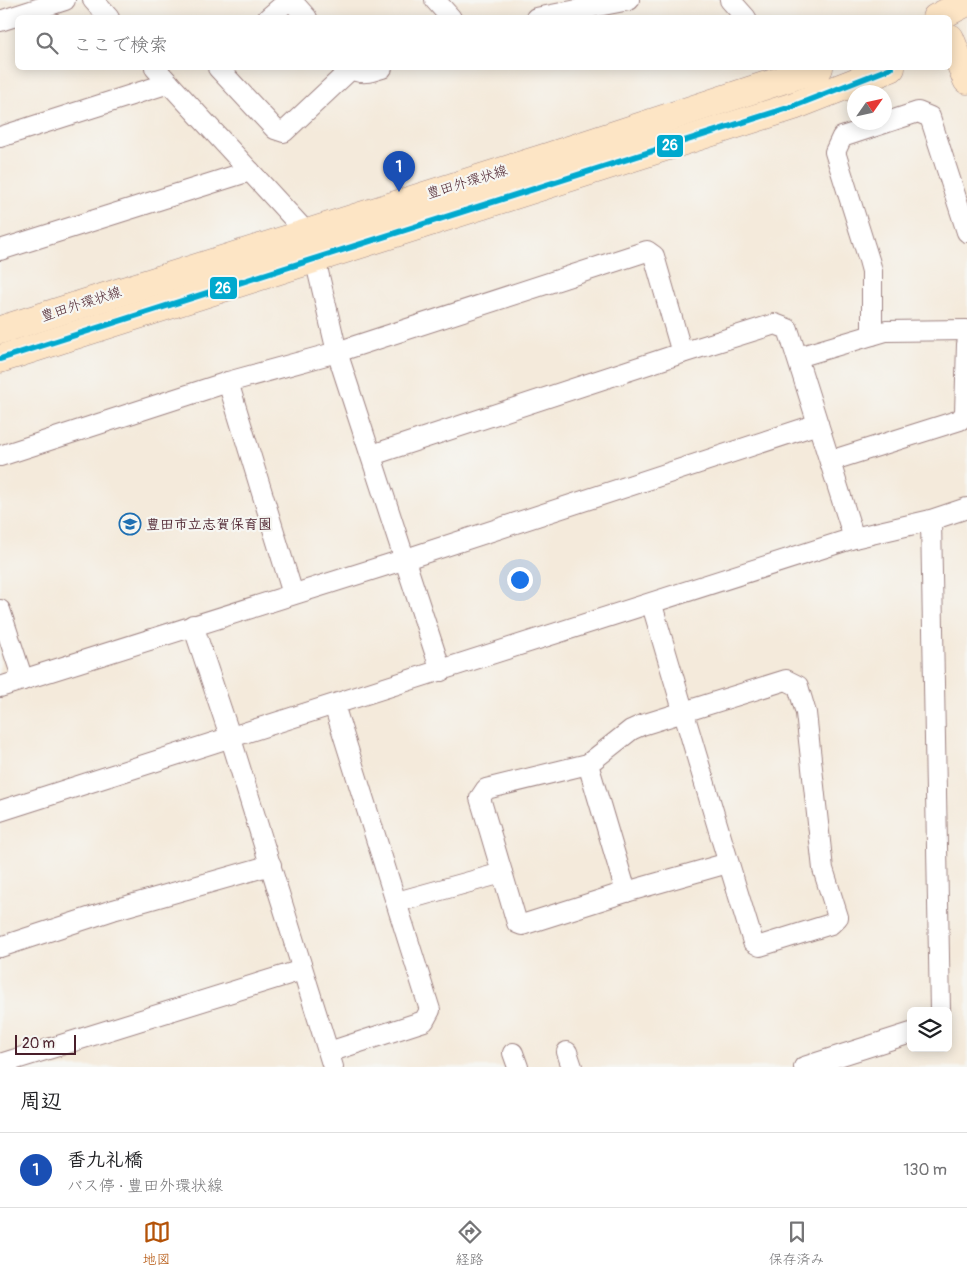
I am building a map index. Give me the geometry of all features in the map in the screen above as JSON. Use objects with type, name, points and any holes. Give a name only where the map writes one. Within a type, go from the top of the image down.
[{"type":"street","points":[[19,15],[65,0]]},
{"type":"street","points":[[92,0],[106,15]]},
{"type":"street","points":[[272,15],[290,0],[303,15]]},
{"type":"street","points":[[435,0],[448,15]]},
{"type":"street","points":[[546,15],[582,4],[629,0]]},
{"type":"street","points":[[730,0],[743,15]]},
{"type":"street","points":[[952,19],[967,2]]},
{"type":"street","points":[[0,21],[15,16]]},
{"type":"street","points":[[952,41],[967,80]]},
{"type":"street","points":[[157,70],[306,232]]},
{"type":"street","points":[[220,70],[275,129],[284,132],[348,70]]},
{"type":"street","points":[[357,70],[367,73],[376,70]]},
{"type":"street","name":"豊田外環状線","points":[[0,330],[544,158],[813,70]]},
{"type":"street","name":"豊田外環状線","points":[[0,359],[794,106],[886,70]]},
{"type":"street","points":[[0,137],[169,83]]},
{"type":"street","points":[[872,335],[872,271],[835,152],[842,137],[918,112],[930,117],[967,232]]},
{"type":"street","points":[[0,250],[250,171]]},
{"type":"street","points":[[0,456],[228,382],[337,352],[646,251],[654,256],[682,352]]},
{"type":"street","points":[[315,259],[337,352],[442,671]]},
{"type":"street","points":[[372,455],[682,352],[775,324],[788,329],[854,538]]},
{"type":"street","points":[[798,357],[886,331],[967,330]]},
{"type":"street","points":[[830,461],[960,420],[965,413],[967,344]]},
{"type":"street","points":[[228,382],[293,594]]},
{"type":"street","points":[[0,687],[406,559],[818,424]]},
{"type":"street","points":[[0,811],[652,605],[854,538],[931,520],[967,508]]},
{"type":"street","points":[[931,520],[940,1007]]},
{"type":"street","points":[[652,605],[683,712],[728,863],[753,942],[760,946],[831,924],[838,917],[823,870],[806,713],[798,686],[786,680],[683,712],[631,730],[588,764],[486,789],[480,798],[514,920],[522,924],[728,863]]},
{"type":"street","points":[[0,610],[22,680]]},
{"type":"street","points":[[193,625],[231,739],[331,1060],[424,1021],[430,1010],[334,705]]},
{"type":"street","points":[[588,764],[626,892]]},
{"type":"street","points":[[0,947],[113,910],[270,865]]},
{"type":"street","points":[[397,902],[502,873]]},
{"type":"street","points":[[13,1063],[302,970]]},
{"type":"street","points":[[804,1067],[907,1034]]},
{"type":"transit line","name":"26","points":[[0,359],[794,106],[886,70]]},
{"type":"place","name":"香九礼橋","points":[[399,192]]},
{"type":"place","name":"豊田市立志賀保育園","points":[[130,524]]}]
